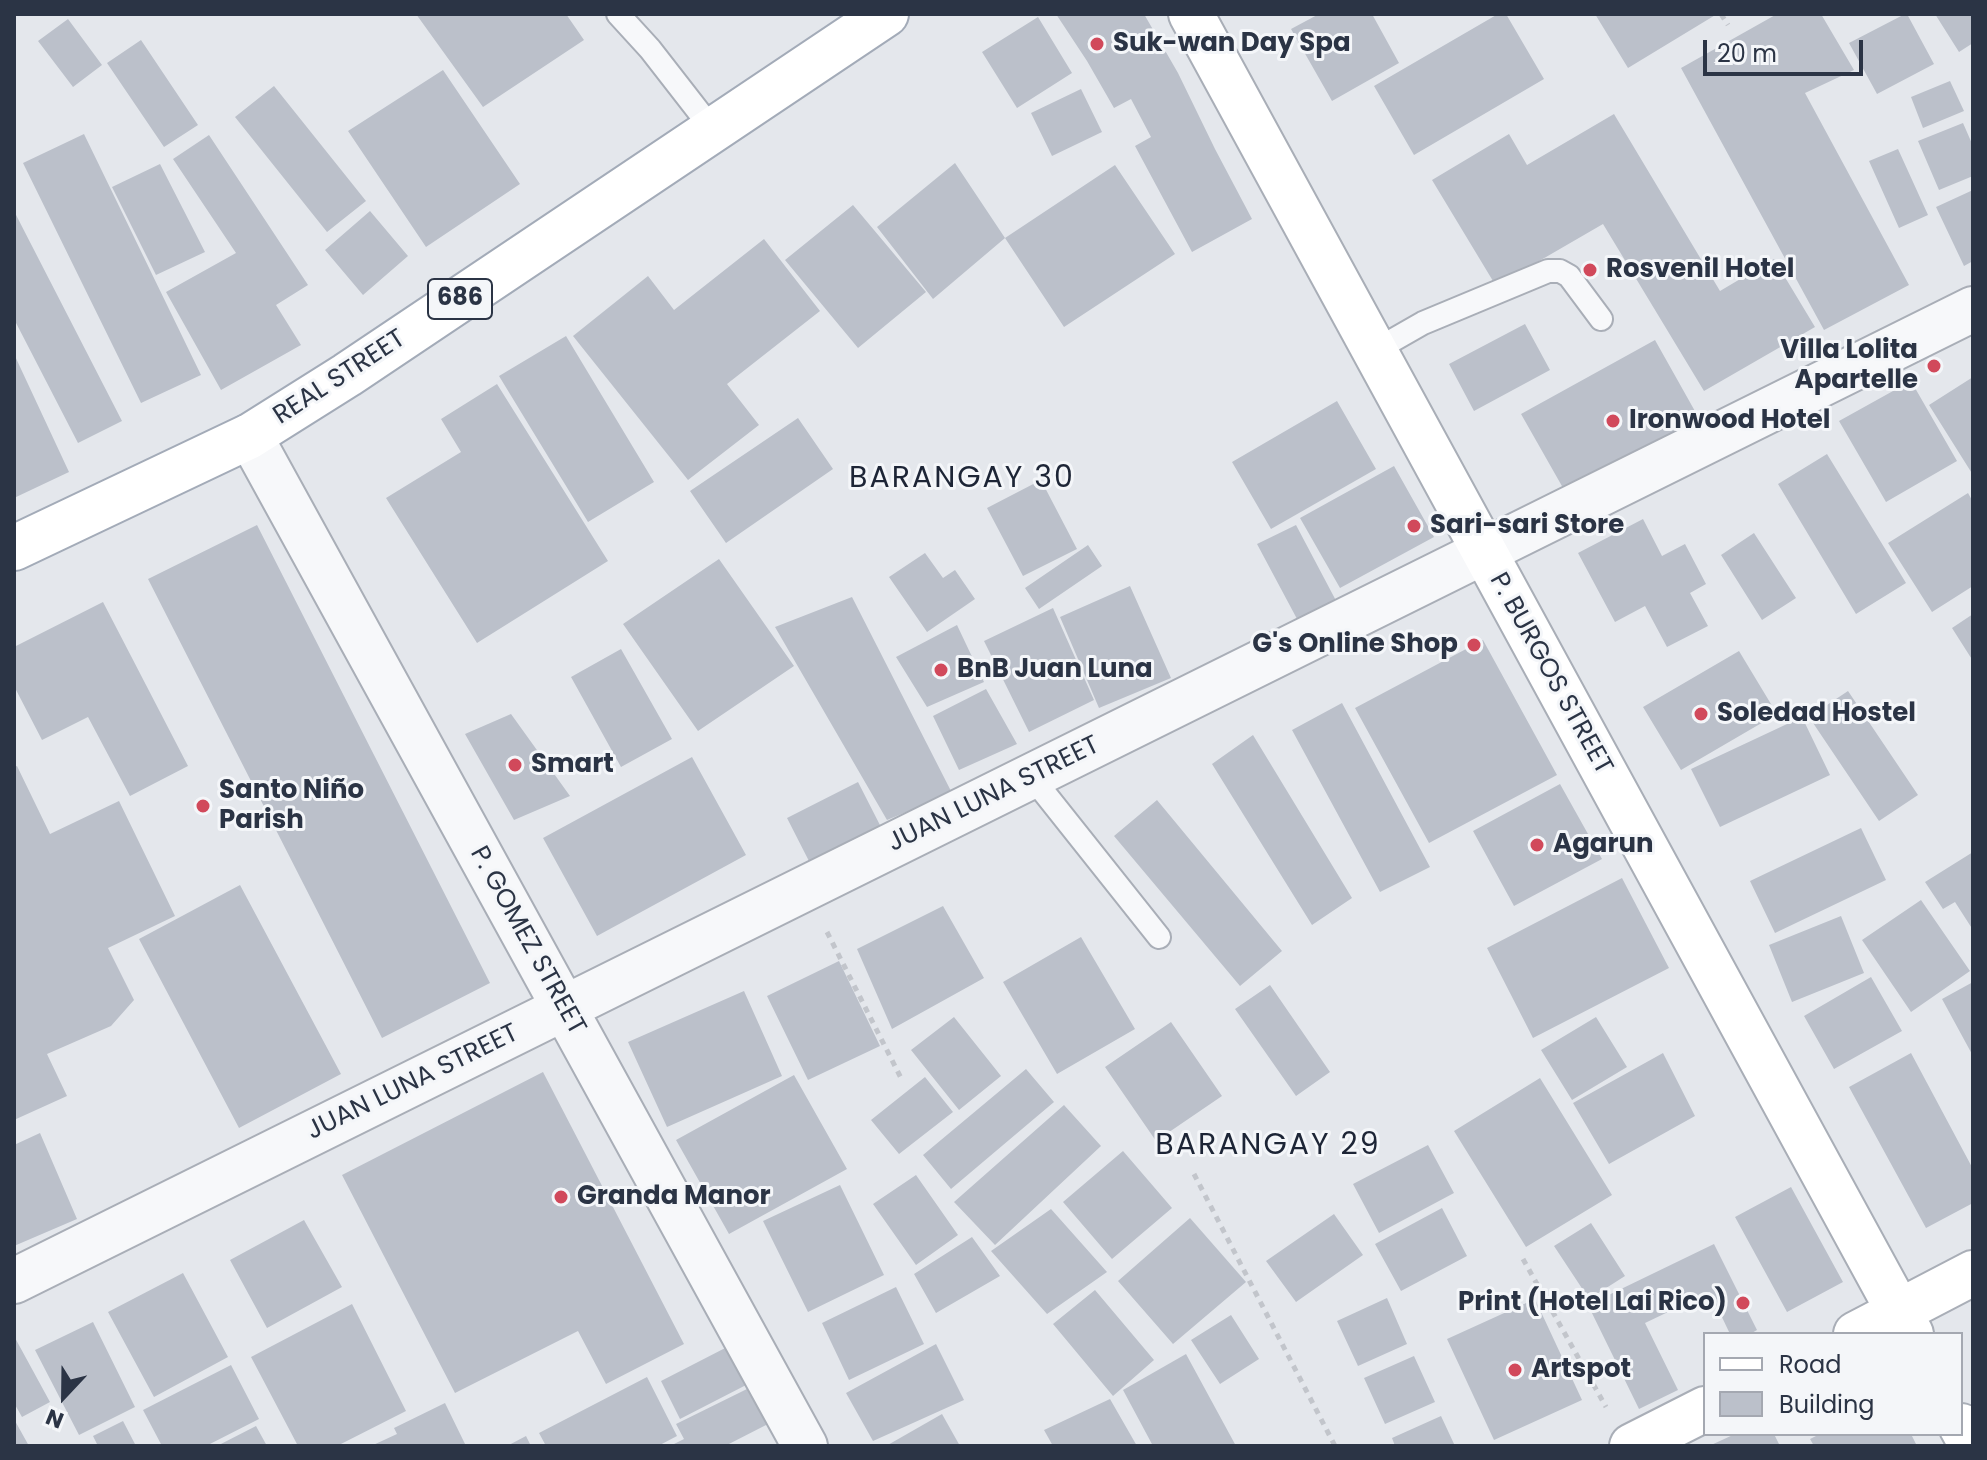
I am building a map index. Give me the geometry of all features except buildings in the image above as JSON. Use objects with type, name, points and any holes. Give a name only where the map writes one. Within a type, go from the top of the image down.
[{"type":"main road","name":"REAL STREET","points":[[14,548],[250,436],[347,375],[886,14]]},
{"type":"main road","name":"P. BURGOS STREET","points":[[1191,14],[1905,1323]]},
{"type":"main road","points":[[1865,1332],[1905,1323],[1973,1273]]},
{"type":"main road","points":[[1622,1433],[1703,1410]]},
{"type":"street","name":"JUAN LUNA STREET","points":[[14,1281],[1973,309]]},
{"type":"street","name":"P. GOMEZ STREET","points":[[250,436],[805,1446]]},
{"type":"lane","points":[[618,14],[650,49],[713,130]]},
{"type":"lane","points":[[1374,351],[1423,323],[1548,271],[1560,271],[1569,276],[1601,319]]},
{"type":"lane","points":[[1031,776],[1159,937]]},
{"type":"path","points":[[1721,14],[1728,25]]},
{"type":"path","points":[[805,889],[901,1078]]},
{"type":"path","points":[[1194,1174],[1335,1446]]},
{"type":"path","points":[[1523,1259],[1622,1433]]},
{"type":"place","name":"Suk-wan Day Spa","points":[[1097,44]]},
{"type":"place","name":"Rosvenil Hotel","points":[[1590,270]]},
{"type":"place","name":"Villa Lolita Apartelle","points":[[1934,366]]},
{"type":"place","name":"Ironwood Hotel","points":[[1613,421]]},
{"type":"place","name":"Sari-sari Store","points":[[1414,526]]},
{"type":"place","name":"G's Online Shop","points":[[1474,645]]},
{"type":"place","name":"BnB Juan Luna","points":[[941,670]]},
{"type":"place","name":"Soledad Hostel","points":[[1701,714]]},
{"type":"place","name":"Smart","points":[[515,765]]},
{"type":"place","name":"Santo Niño Parish","points":[[203,806]]},
{"type":"place","name":"Agarun","points":[[1537,845]]},
{"type":"place","name":"Granda Manor","points":[[561,1197]]},
{"type":"place","name":"Print (Hotel Lai Rico)","points":[[1743,1303]]},
{"type":"place","name":"Artspot","points":[[1515,1370]]},
{"type":"district","name":"BARANGAY 30","points":[[962,479]]},
{"type":"district","name":"BARANGAY 29","points":[[1268,1146]]}]
